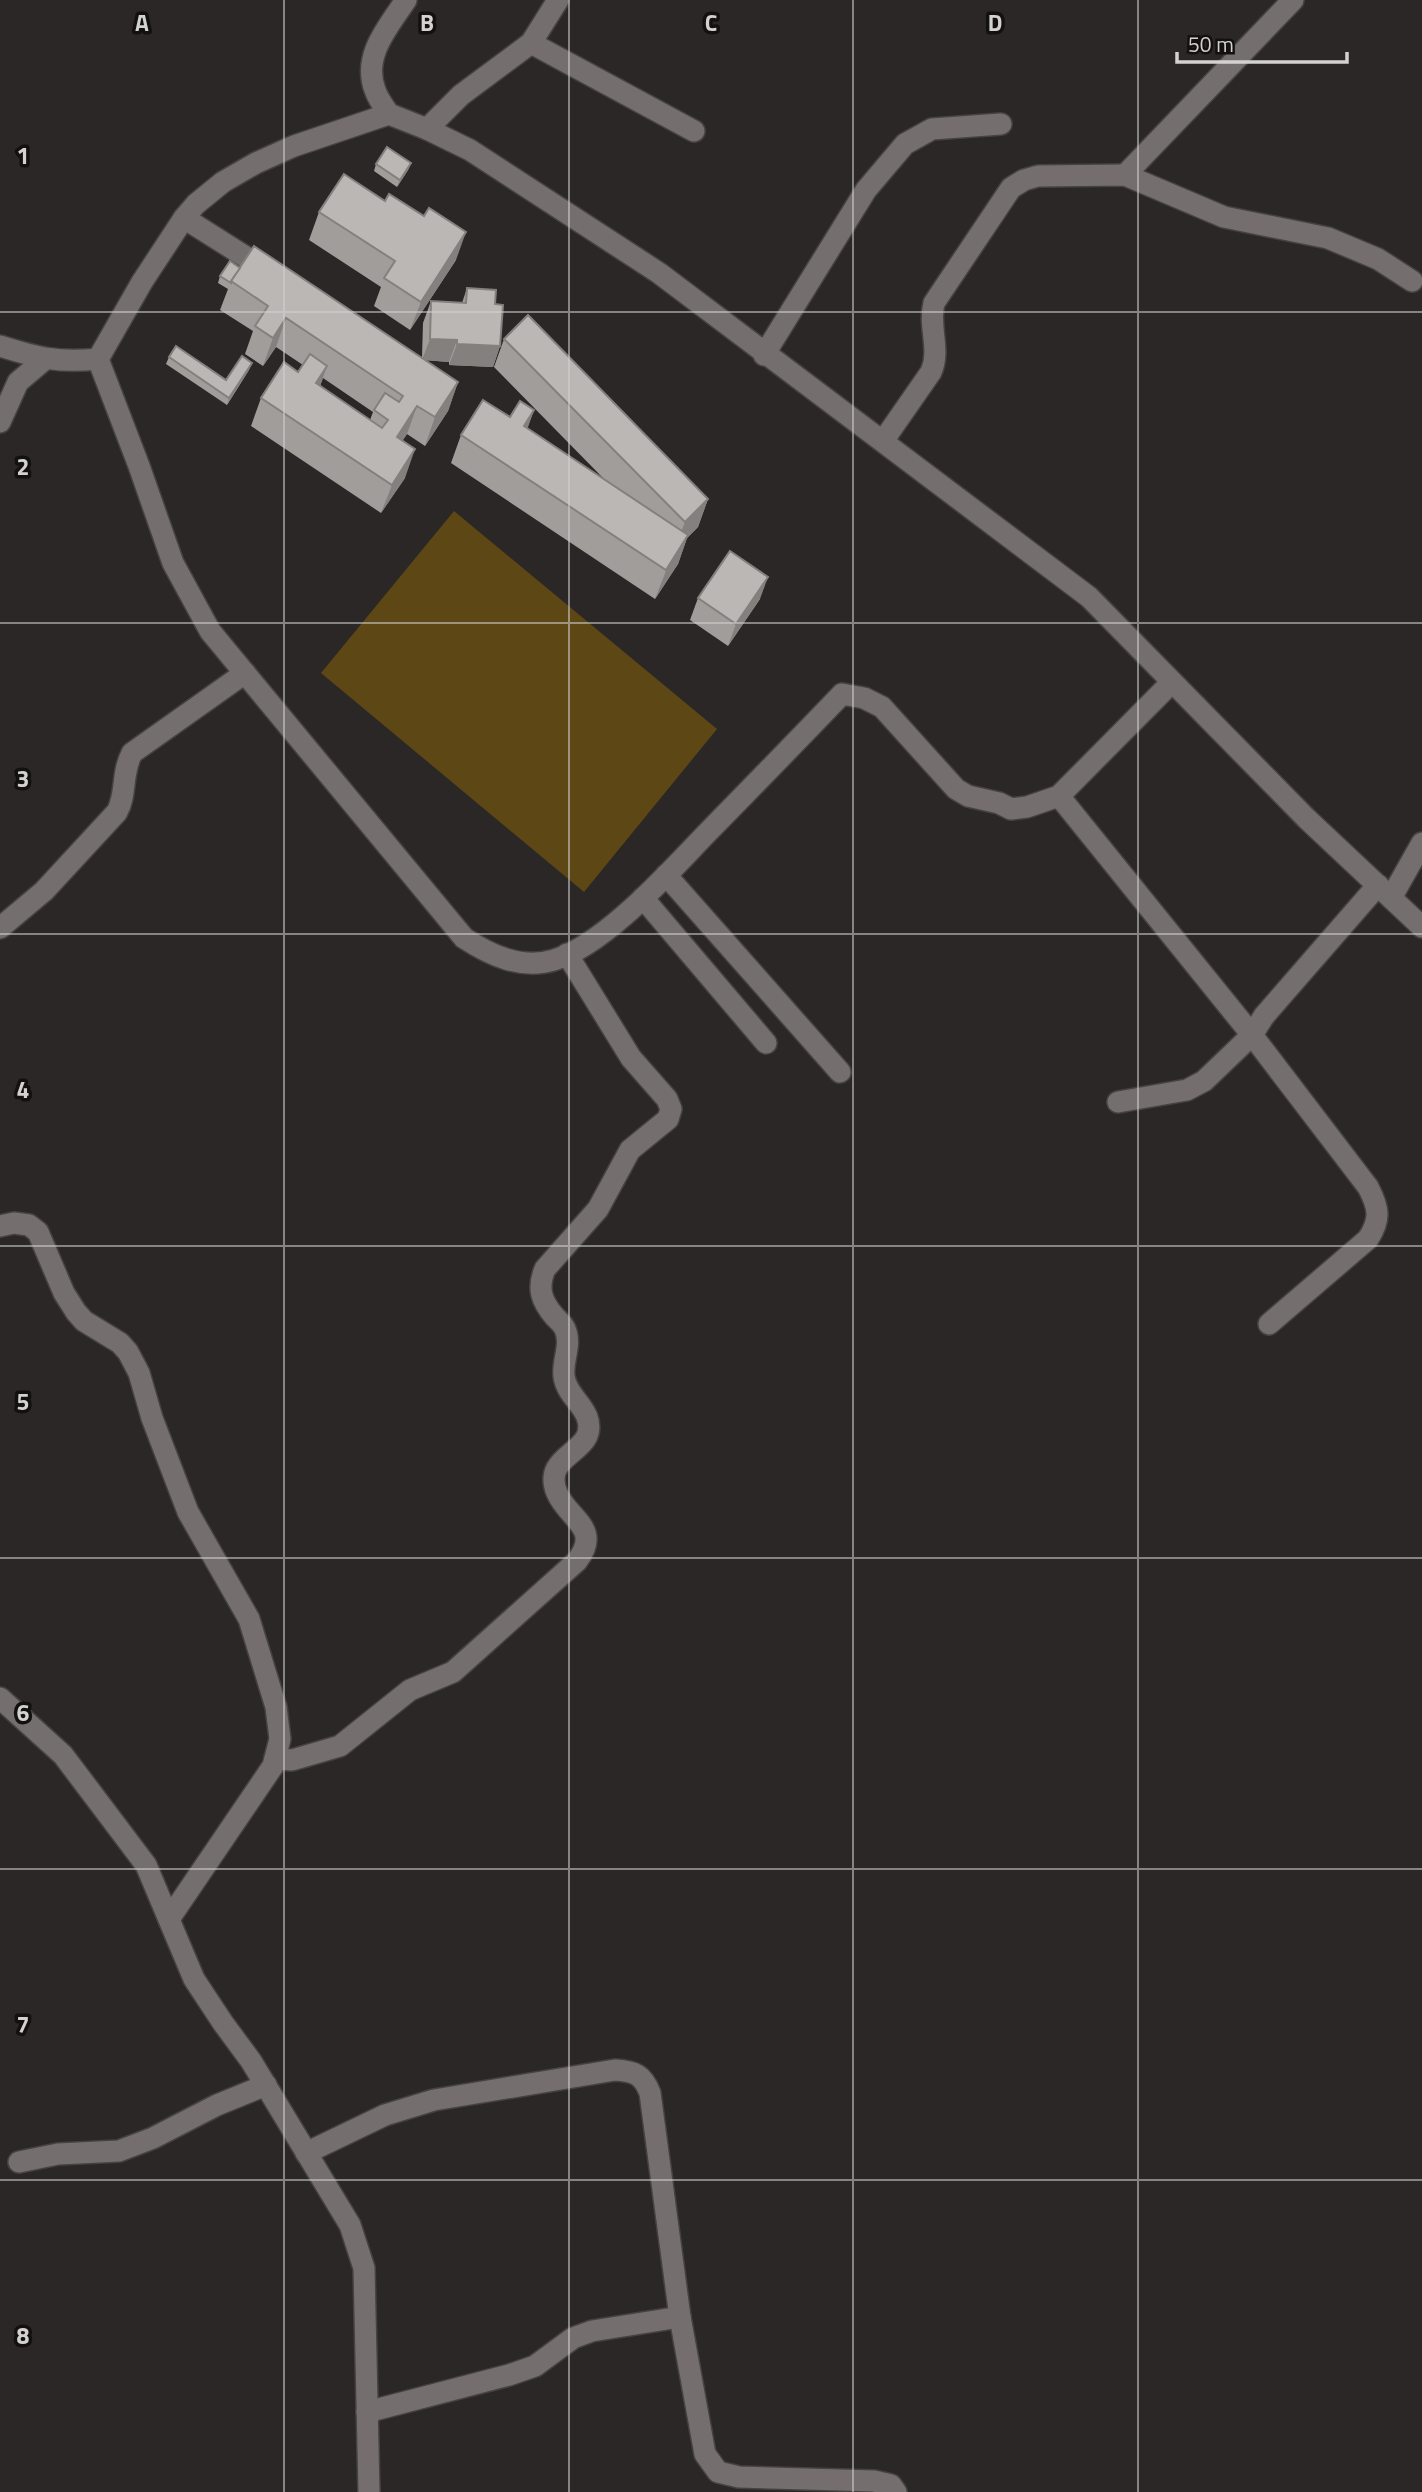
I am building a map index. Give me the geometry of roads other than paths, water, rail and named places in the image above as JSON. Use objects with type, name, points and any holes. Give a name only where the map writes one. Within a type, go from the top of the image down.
[{"type":"street","points":[[406,0],[378,41],[371,67],[374,90],[389,114],[470,150],[659,273],[764,355],[1089,597],[1306,818],[1422,927]]},
{"type":"street","points":[[426,129],[461,95],[531,43],[558,0]]},
{"type":"street","points":[[1125,176],[1293,0]]},
{"type":"street","points":[[531,43],[694,131]]},
{"type":"street","points":[[98,359],[142,282],[196,204],[223,182],[256,163],[294,146],[389,114]]},
{"type":"street","points":[[764,355],[866,190],[905,144],[932,130],[1001,124]]},
{"type":"street","points":[[883,441],[936,362],[931,325],[934,303],[1012,188],[1024,180],[1038,176],[1125,176],[1224,217],[1328,238],[1378,259],[1412,281]]},
{"type":"street","points":[[184,218],[286,282]]},
{"type":"street","points":[[0,346],[44,360],[72,362],[98,359]]},
{"type":"street","points":[[98,359],[173,563],[210,631],[464,937],[486,952],[509,961],[552,961],[580,949],[643,898],[842,694],[864,698],[881,707],[956,789],[968,796],[999,803],[1011,809],[1027,807],[1059,796],[1172,682]]},
{"type":"street","points":[[0,422],[18,382],[44,360]]},
{"type":"street","points":[[0,928],[44,891],[117,812],[122,802],[124,773],[132,753],[245,673]]},
{"type":"street","points":[[1059,796],[1252,1035],[1368,1188],[1378,1207],[1377,1225],[1368,1239],[1269,1324]]},
{"type":"street","points":[[1118,1102],[1186,1090],[1205,1081],[1252,1035],[1264,1016],[1384,891],[1422,843]]},
{"type":"street","points":[[666,875],[840,1072]]},
{"type":"street","points":[[643,898],[766,1042]]},
{"type":"street","points":[[275,1759],[292,1760],[340,1746],[410,1690],[453,1672],[577,1561],[587,1543],[585,1531],[557,1494],[553,1478],[554,1469],[585,1441],[589,1429],[587,1418],[566,1385],[564,1374],[568,1349],[565,1327],[548,1309],[542,1298],[541,1279],[545,1269],[598,1209],[630,1150],[668,1119],[671,1109],[667,1099],[631,1058],[566,954]]},
{"type":"street","points":[[0,1226],[14,1223],[29,1225],[38,1233],[64,1293],[76,1312],[84,1321],[120,1343],[128,1352],[139,1373],[152,1418],[188,1512],[249,1619],[276,1707],[280,1739],[273,1766],[169,1919]]},
{"type":"street","points":[[0,1698],[63,1755],[146,1865],[194,1979],[266,2085],[350,2225],[364,2268],[369,2492]]},
{"type":"street","points":[[306,2153],[385,2115],[434,2100],[615,2070],[631,2071],[644,2078],[650,2093],[680,2317],[705,2454],[718,2472],[739,2477],[874,2481],[891,2485],[896,2492]]},
{"type":"street","points":[[19,2162],[58,2154],[119,2151],[266,2085]]},
{"type":"street","points":[[367,2412],[535,2366],[573,2337],[592,2331],[680,2317]]}]
